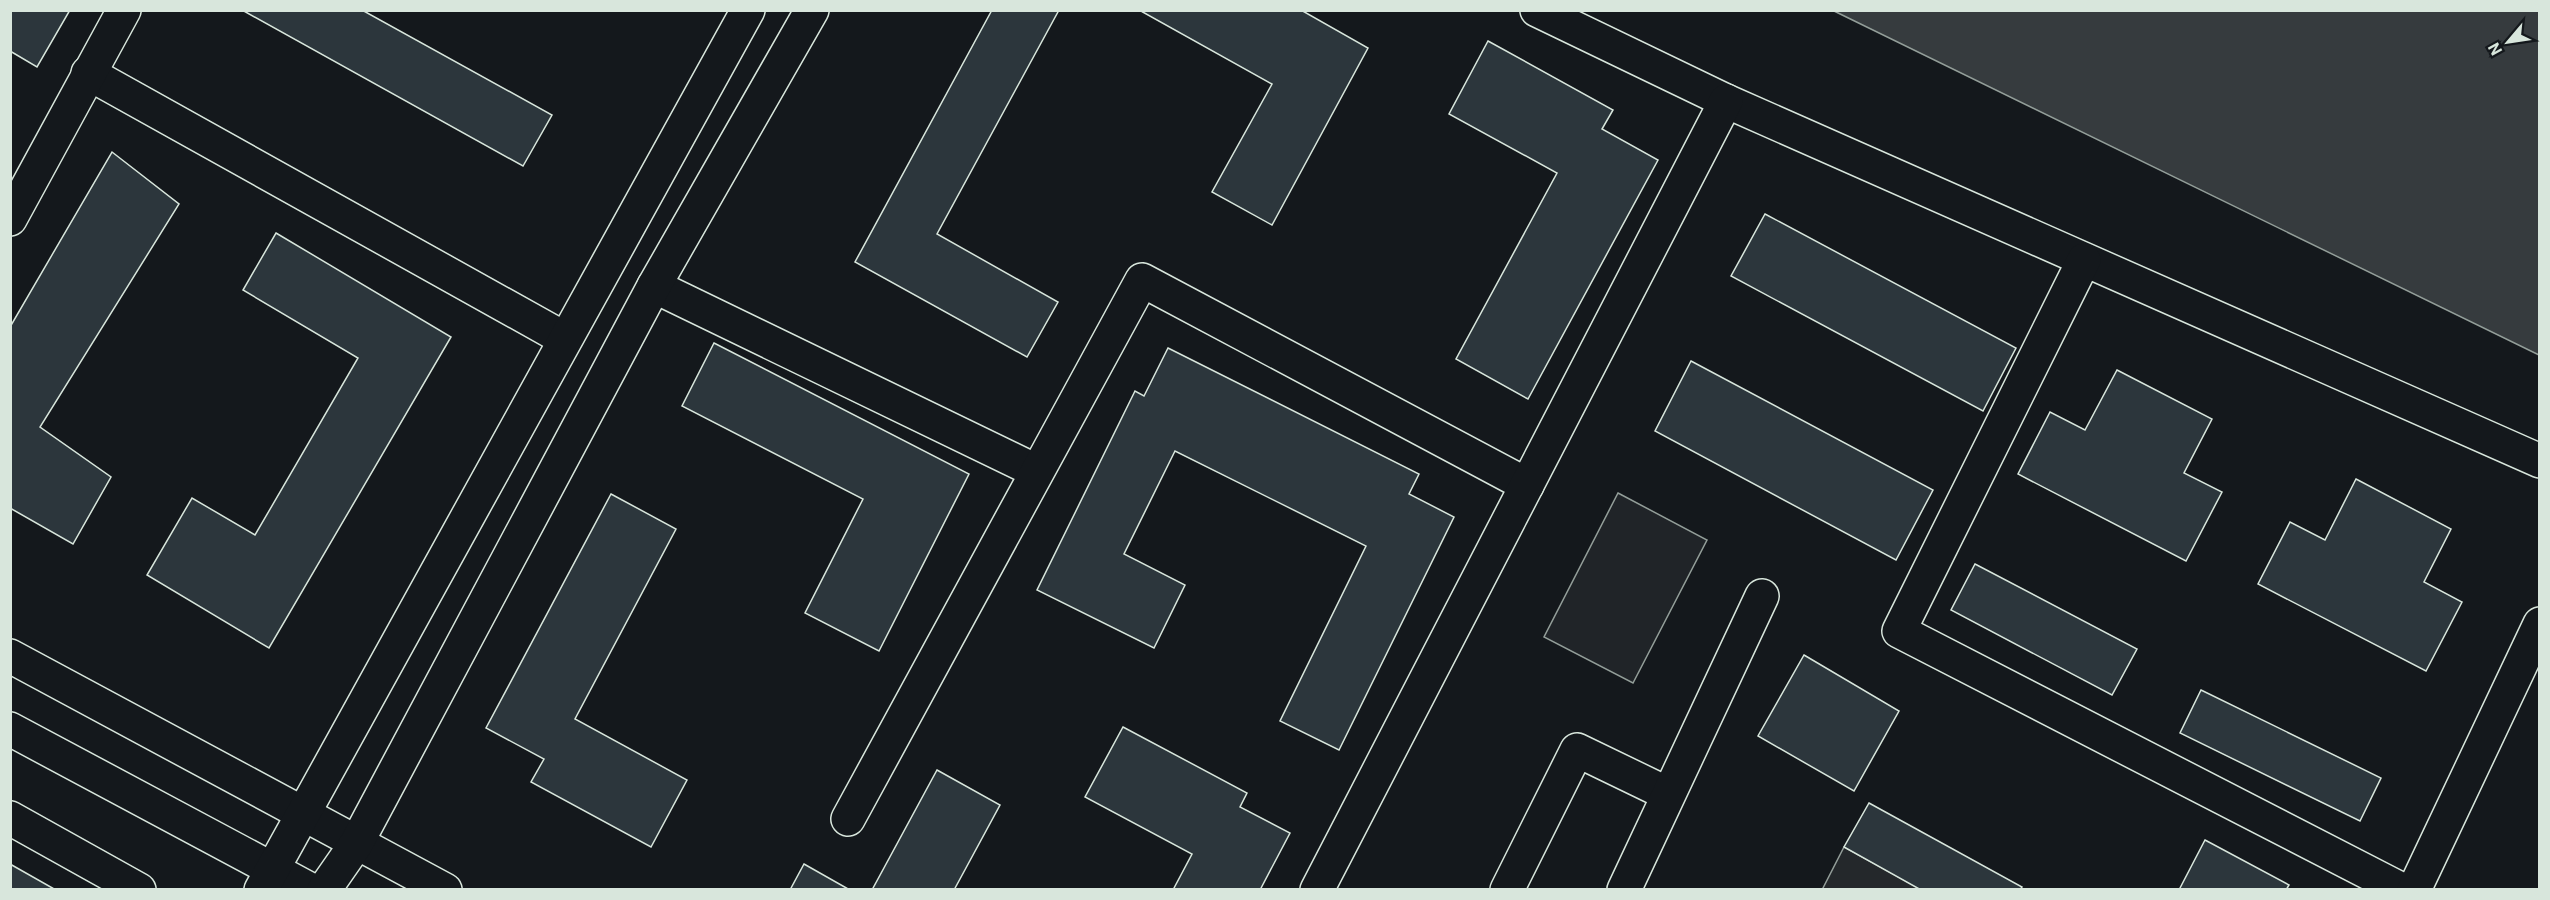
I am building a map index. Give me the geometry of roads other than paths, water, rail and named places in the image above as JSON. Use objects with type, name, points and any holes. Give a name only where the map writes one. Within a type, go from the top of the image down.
[{"type":"street","points":[[10,219],[124,10]]},
{"type":"street","points":[[267,879],[748,10]]},
{"type":"street","points":[[324,890],[356,844],[654,286],[812,10]]},
{"type":"street","points":[[1537,10],[1726,101],[2540,461]]},
{"type":"street","points":[[88,73],[565,339]]},
{"type":"street","points":[[1317,890],[1726,101]]},
{"type":"street","points":[[2084,260],[1899,631],[2402,890]]},
{"type":"street","points":[[848,819],[1142,280],[1527,485]]},
{"type":"street","points":[[654,286],[1036,471]]},
{"type":"street","points":[[1624,890],[1762,596]]},
{"type":"street","points":[[2414,890],[2540,624]]},
{"type":"street","points":[[10,656],[445,890]]},
{"type":"street","points":[[10,729],[267,879],[311,890]]},
{"type":"street","points":[[1507,890],[1577,750],[1668,794]]},
{"type":"street","points":[[10,818],[139,890]]}]
